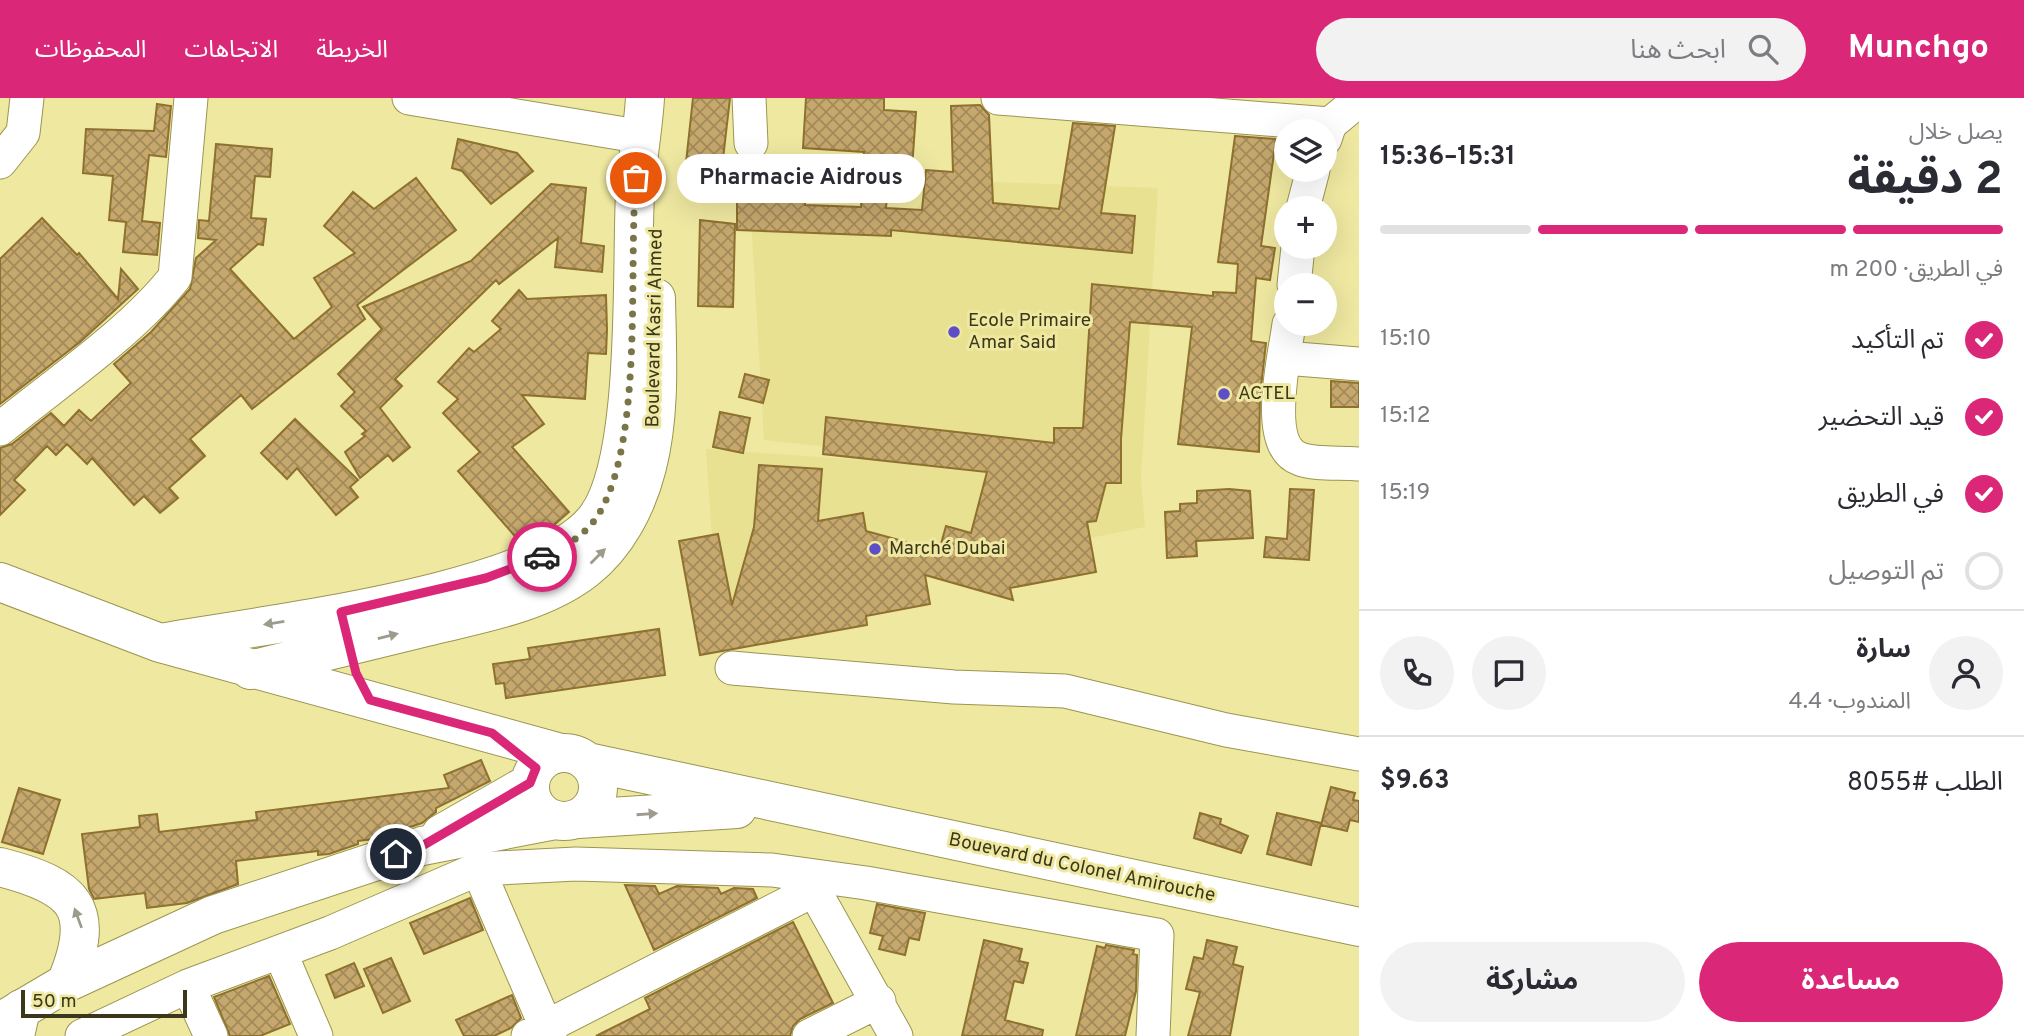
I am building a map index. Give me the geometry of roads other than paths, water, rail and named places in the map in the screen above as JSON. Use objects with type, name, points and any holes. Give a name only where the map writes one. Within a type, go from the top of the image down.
[{"type":"main road","name":"Boulevard Kasri Ahmed","points":[[250,670],[451,587],[528,563],[569,544],[599,514],[615,473],[626,408],[635,192],[643,137],[645,98]]},
{"type":"main road","name":"Bouevard du Colonel Amirouche","points":[[0,582],[160,643],[250,670],[492,733],[554,766],[806,808],[1359,927]]},
{"type":"main road","name":"Boulevard Kasri Ahmed","points":[[160,643],[346,629]]},
{"type":"main road","points":[[346,629],[356,673],[370,700]]},
{"type":"main road","points":[[12,1022],[66,983],[213,915],[422,846],[554,766],[594,771],[598,793],[588,812],[567,819],[546,817],[534,803],[554,766]]},
{"type":"main road","name":"Bouevard du Colonel Amirouche","points":[[422,846],[567,819],[715,809],[806,808]]},
{"type":"main road","points":[[0,867],[32,875],[56,887],[72,902],[82,930],[79,954],[66,983]]},
{"type":"street","points":[[0,162],[23,133],[27,98]]},
{"type":"street","points":[[0,429],[124,328],[160,296],[175,277],[191,98]]},
{"type":"street","points":[[409,98],[643,137]]},
{"type":"street","points":[[749,98],[751,143]]},
{"type":"street","points":[[998,98],[1274,126]]},
{"type":"street","points":[[1337,121],[1359,100]]},
{"type":"street","points":[[1288,336],[1277,424],[1283,447],[1299,459],[1359,464]]},
{"type":"street","points":[[1285,358],[1359,364]]},
{"type":"street","points":[[733,668],[954,687],[1065,691],[1226,730],[1359,754]]},
{"type":"street","points":[[82,1036],[117,1029],[188,986],[280,952],[478,869],[576,864],[772,870],[866,883],[1157,935],[1153,1036]]},
{"type":"street","points":[[478,869],[541,1033],[814,890]]},
{"type":"street","points":[[772,870],[814,890],[879,1001],[896,1036]]},
{"type":"street","points":[[280,952],[316,1036]]},
{"type":"street","points":[[188,986],[211,1036]]},
{"type":"street","points":[[809,1036],[879,1001]]},
{"type":"place","name":"Pharmacie Aidrous","points":[[636,178]]},
{"type":"place","name":"Ecole Primaire Amar Said","points":[[954,332]]},
{"type":"place","name":"ACTEL","points":[[1224,394]]},
{"type":"place","name":"Marché Dubai","points":[[875,549]]}]
